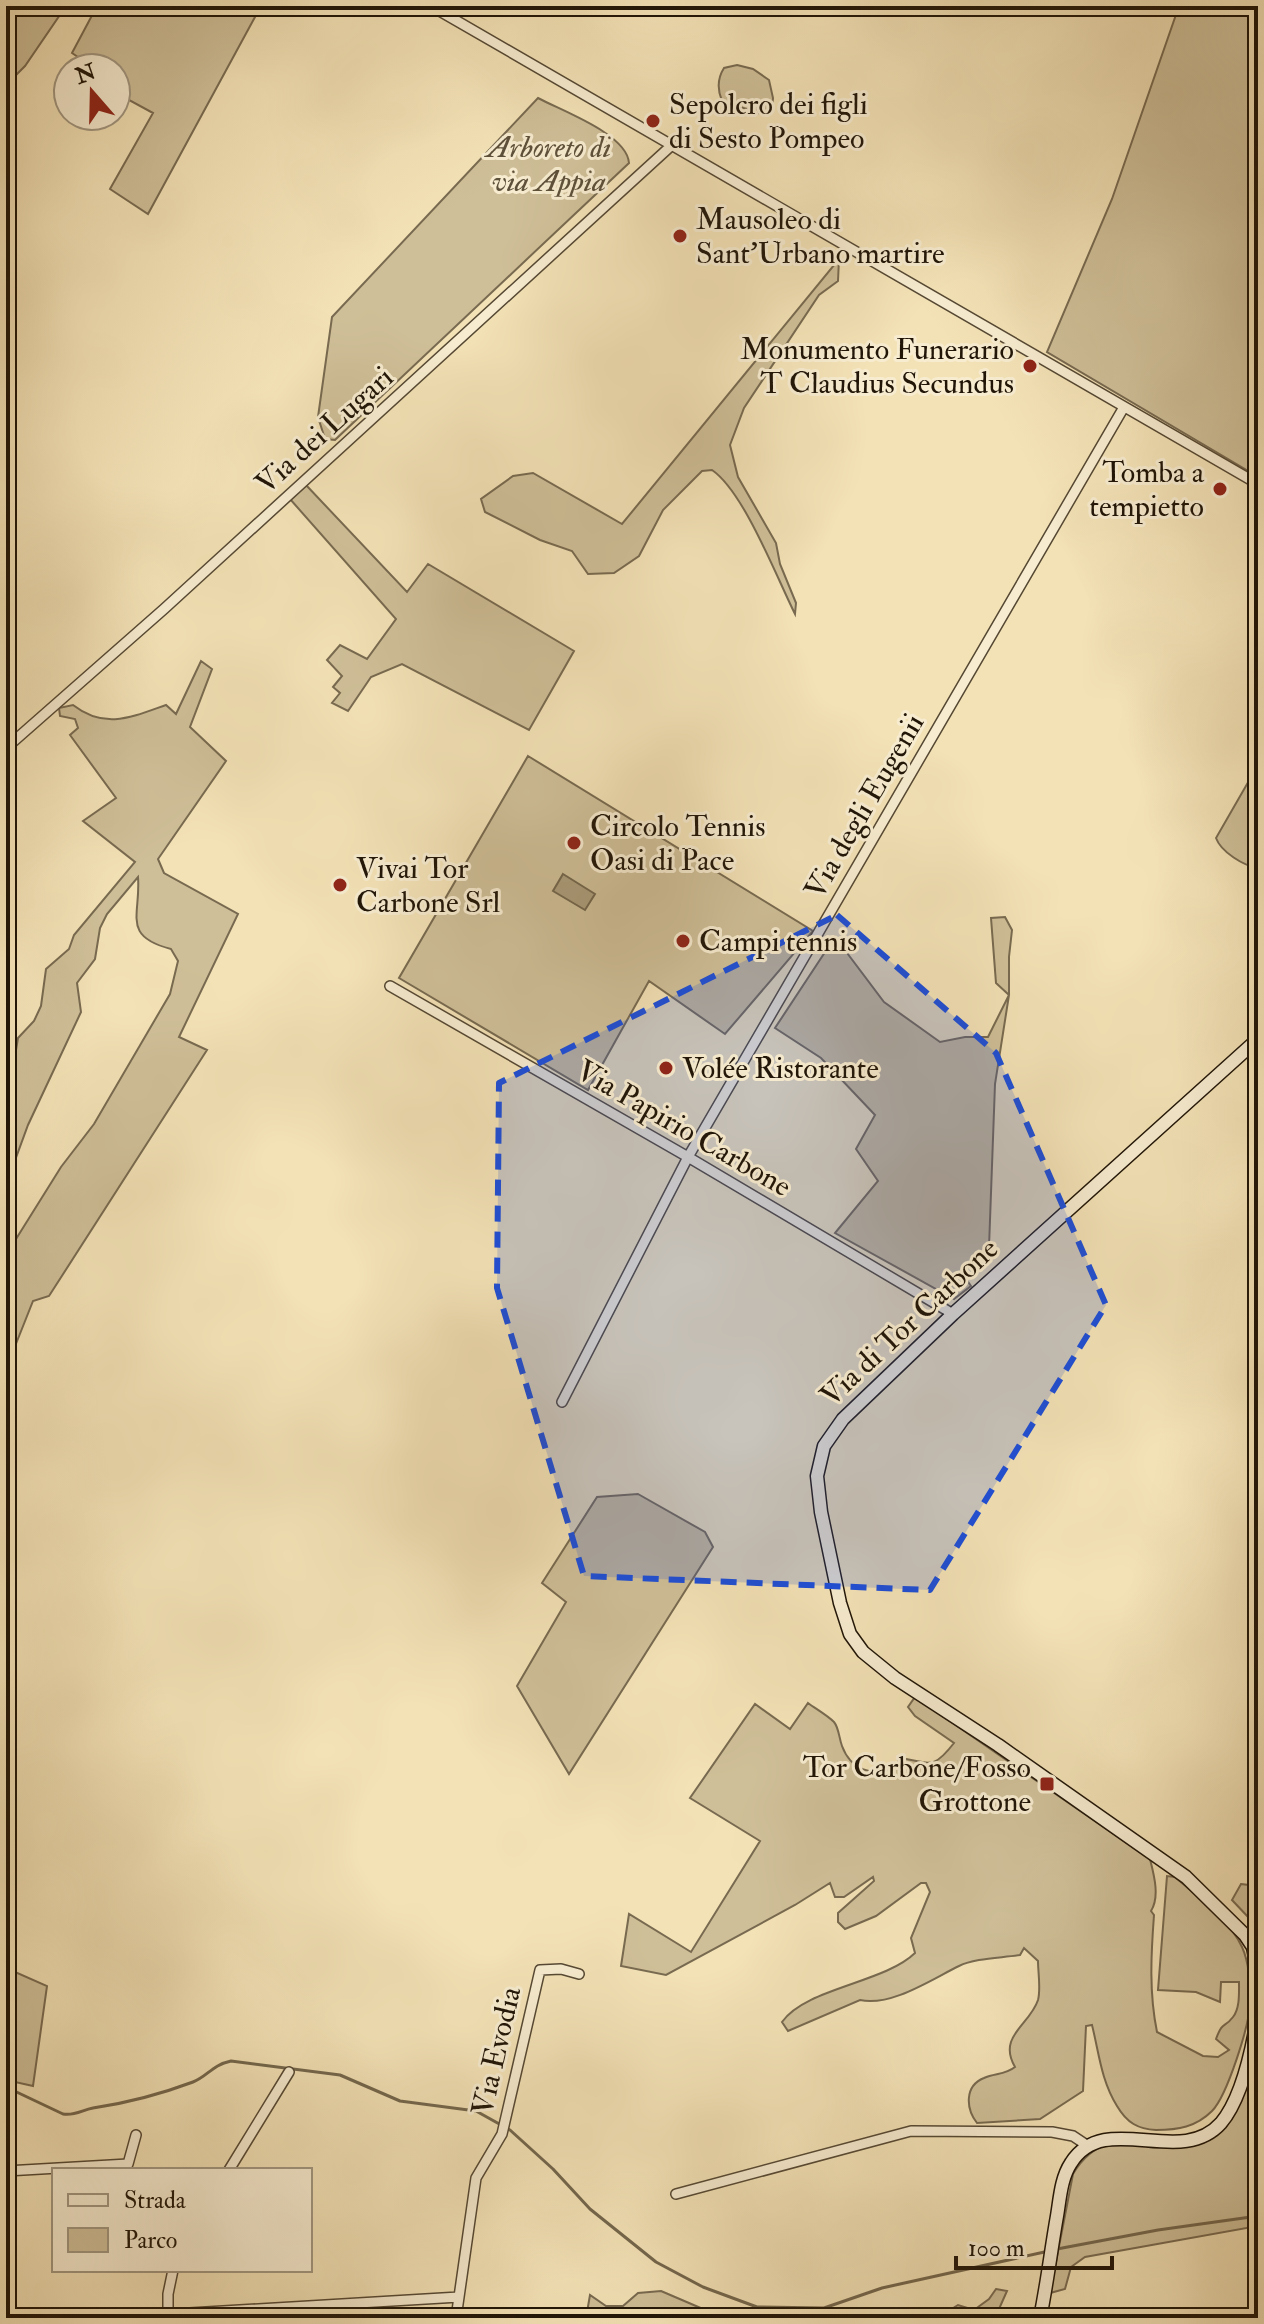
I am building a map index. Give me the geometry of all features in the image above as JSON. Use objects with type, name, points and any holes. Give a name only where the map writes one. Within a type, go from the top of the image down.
[{"type":"main road","name":"Via di Tor Carbone","points":[[1255,1045],[953,1314],[839,1424],[822,1451],[817,1476],[837,1591],[850,1634],[863,1652],[895,1678],[998,1745],[1186,1877],[1245,1935],[1253,1947],[1258,1973]]},
{"type":"main road","points":[[1040,2318],[1054,2233],[1067,2170],[1072,2160],[1088,2146],[1114,2139],[1185,2142],[1211,2131],[1226,2116],[1235,2098],[1258,2014]]},
{"type":"street","points":[[431,6],[1258,484]]},
{"type":"street","points":[[1247,6],[1258,11]]},
{"type":"street","name":"Via dei Lugari","points":[[6,748],[164,609],[672,145]]},
{"type":"street","name":"Via degli Eugenii","points":[[562,1402],[688,1157],[1124,407]]},
{"type":"street","name":"Via Papirio Carbone","points":[[390,986],[953,1314]]},
{"type":"street","name":"Via Evodia","points":[[456,2318],[476,2178],[502,2134],[540,1970],[561,1969],[579,1974]]},
{"type":"street","points":[[230,2168],[289,2072]]},
{"type":"street","points":[[676,2194],[911,2131],[1052,2132],[1073,2136],[1088,2146]]},
{"type":"street","points":[[58,2168],[128,2164],[136,2135]]},
{"type":"street","points":[[6,2171],[52,2168]]},
{"type":"street","points":[[168,2314],[173,2272]]},
{"type":"street","points":[[106,2318],[459,2297]]},
{"type":"highlighted area","points":[[837,915],[996,1053],[1106,1305],[930,1590],[584,1576],[497,1288],[499,1083]]},
{"type":"green space","points":[[6,6],[66,6],[25,66],[6,85]]},
{"type":"green space","points":[[97,6],[261,6],[148,214],[110,189],[153,113],[132,102],[132,52],[73,52]]},
{"type":"green space","points":[[1179,6],[1230,6],[1258,22],[1258,442],[1250,472],[1047,352],[1112,199]]},
{"type":"green space","points":[[737,65],[753,69],[769,80],[772,108],[761,114],[722,101],[718,84],[722,72],[724,68]]},
{"type":"green space","name":"Arboreto di via Appia","points":[[538,98],[606,133],[626,152],[629,163],[335,440],[325,439],[318,417],[332,317]]},
{"type":"green space","points":[[839,259],[838,281],[819,295],[744,408],[730,445],[738,477],[776,543],[780,564],[796,603],[795,614],[747,515],[736,496],[712,470],[702,471],[663,510],[639,556],[614,573],[588,574],[572,551],[540,540],[485,512],[481,499],[513,476],[533,473],[622,524]]},
{"type":"green space","points":[[306,485],[407,592],[428,564],[574,651],[529,730],[402,664],[371,677],[348,711],[332,703],[340,693],[333,687],[342,676],[327,660],[340,645],[367,659],[396,619],[290,499]]},
{"type":"green space","points":[[201,661],[212,669],[190,727],[226,761],[158,859],[164,873],[238,914],[179,1037],[207,1050],[49,1296],[33,1301],[6,1369],[6,1255],[61,1167],[94,1124],[170,994],[178,961],[171,949],[155,944],[139,931],[138,877],[107,914],[100,928],[95,959],[77,983],[81,1012],[28,1125],[6,1185],[6,1066],[16,1050],[18,1038],[34,1021],[41,1006],[46,969],[69,949],[74,935],[135,862],[83,821],[116,798],[70,735],[78,728],[75,719],[60,716],[59,708],[73,705],[96,717],[119,719],[166,705],[176,714]]},
{"type":"green space","name":"Circolo Tennis Oasi di Pace","points":[[528,756],[813,931],[725,1034],[649,981],[588,1090],[399,978]]},
{"type":"green space","points":[[1258,765],[1258,868],[1234,858],[1216,838]]},
{"type":"green space","points":[[1005,917],[1012,930],[1009,995],[996,983],[991,918]]},
{"type":"green space","points":[[835,937],[884,1002],[940,1042],[988,1037],[1009,995],[995,1084],[989,1247],[962,1273],[971,1286],[954,1299],[835,1233],[878,1181],[856,1149],[875,1115],[821,1058],[775,1028]]},
{"type":"green space","points":[[638,1494],[705,1532],[713,1547],[569,1774],[517,1686],[566,1602],[542,1583],[597,1497]]},
{"type":"green space","points":[[915,1697],[1150,1859],[1156,1893],[1151,1911],[1154,1915],[1151,1974],[1157,2032],[1203,2056],[1218,2057],[1229,2050],[1216,2039],[1235,2013],[1239,1982],[1221,1982],[1220,2002],[1196,1992],[1158,1990],[1167,1876],[1175,1877],[1203,1901],[1236,1937],[1248,1967],[1249,2012],[1237,2059],[1224,2091],[1212,2111],[1200,2121],[1179,2128],[1156,2130],[1129,2121],[1107,2086],[1092,2025],[1086,2026],[1083,2091],[1040,2119],[977,2123],[969,2105],[970,2092],[984,2078],[1015,2067],[1010,2056],[1012,2039],[1038,2000],[1038,1961],[1024,1948],[1020,1955],[965,1963],[898,1996],[860,2000],[788,2031],[782,2022],[809,2001],[885,1972],[915,1953],[911,1938],[930,1892],[926,1883],[921,1883],[876,1916],[845,1929],[838,1922],[838,1913],[874,1881],[873,1877],[844,1897],[835,1897],[830,1883],[666,1975],[621,1966],[629,1914],[691,1952],[760,1841],[690,1798],[755,1704],[790,1729],[808,1703],[834,1722],[846,1754],[856,1766],[877,1772],[894,1769],[900,1758],[925,1763],[936,1761],[954,1743],[915,1716],[908,1707]]},
{"type":"green space","points":[[1241,1884],[1258,1891],[1258,1947],[1249,1927],[1249,1918],[1232,1900]]},
{"type":"green space","points":[[6,1968],[47,1986],[33,2086],[6,2080]]},
{"type":"green space","points":[[1258,2036],[1258,2226],[1085,2257],[1071,2267],[1065,2289],[1050,2293],[1073,2174],[1089,2155],[1105,2145],[1180,2145],[1200,2140],[1220,2126],[1235,2098]]},
{"type":"green space","points":[[996,2289],[1007,2291],[995,2318],[950,2318],[950,2310],[958,2305],[974,2310],[989,2299]]},
{"type":"green space","points":[[661,2291],[724,2318],[586,2318],[590,2295],[606,2306],[623,2306],[638,2293]]},
{"type":"shaded area","points":[[563,874],[595,894],[585,910],[553,891]]},
{"type":"waterway","points":[[6,2087],[63,2114],[71,2114],[144,2098],[181,2086],[231,2061],[340,2075],[400,2101],[476,2111],[510,2130],[553,2169],[590,2209],[656,2262],[703,2287],[757,2307],[824,2308],[882,2288],[1049,2251]]},
{"type":"waterway","points":[[1057,2249],[1258,2216]]},
{"type":"place","name":"Sepolcro dei figli di Sesto Pompeo","points":[[653,121]]},
{"type":"place","name":"Mausoleo di Sant'Urbano martire","points":[[680,236]]},
{"type":"place","name":"Monumento Funerario T Claudius Secundus","points":[[1030,366]]},
{"type":"place","name":"Tomba a tempietto","points":[[1220,489]]},
{"type":"place","name":"Circolo Tennis Oasi di Pace","points":[[574,843]]},
{"type":"place","name":"Vivai Tor Carbone Srl","points":[[340,885]]},
{"type":"place","name":"Campi tennis","points":[[683,941]]},
{"type":"place","name":"Volée Ristorante","points":[[666,1068]]},
{"type":"place","name":"Tor Carbone/Fosso Grottone","points":[[1047,1784]]}]
